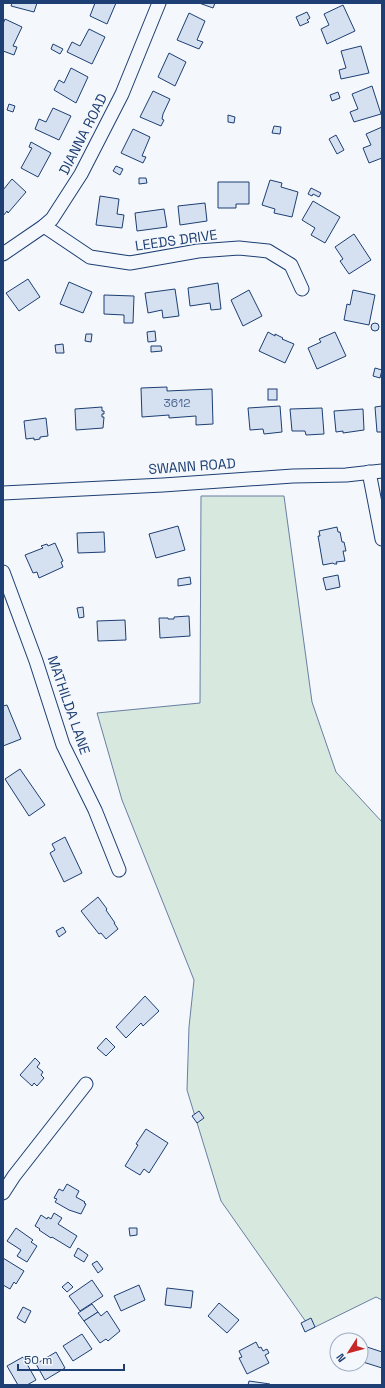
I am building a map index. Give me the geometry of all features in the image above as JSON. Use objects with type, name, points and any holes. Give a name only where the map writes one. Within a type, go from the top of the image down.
[{"type":"street","name":"DIANNA ROAD","points":[[3,254],[52,219],[82,174],[122,94],[159,3]]},
{"type":"street","name":"LEEDS DRIVE","points":[[44,226],[90,257],[130,263],[198,251],[239,248],[268,251],[291,265],[302,289]]},
{"type":"street","name":"SWANN ROAD","points":[[3,493],[293,476],[346,475],[376,472]]},
{"type":"street","points":[[376,472],[382,539]]},
{"type":"street","name":"MATHILDA LANE","points":[[3,572],[36,661],[64,745],[95,810],[119,870]]},
{"type":"street","points":[[3,1193],[14,1176],[86,1084]]},
{"type":"shaded area","points":[[201,496],[284,496],[312,702],[336,772],[382,822],[382,1300],[376,1297],[311,1329],[221,1201],[187,1090],[189,1027],[194,980],[122,800],[97,713],[200,703]]},
{"type":"building","points":[[12,3],[37,3],[34,12],[11,6]]},
{"type":"building","points":[[95,3],[116,3],[107,24],[90,16]]},
{"type":"building","points":[[199,3],[215,3],[213,8]]},
{"type":"building","points":[[343,5],[355,31],[327,44],[321,29],[329,25],[324,14]]},
{"type":"building","points":[[307,12],[310,18],[307,20],[309,22],[300,26],[296,17]]},
{"type":"building","points":[[189,13],[205,21],[197,40],[203,42],[199,49],[177,40]]},
{"type":"building","points":[[5,19],[22,27],[13,46],[17,47],[14,55],[3,51],[3,24]]},
{"type":"building","points":[[89,29],[105,37],[92,64],[67,52],[72,42],[80,46]]},
{"type":"building","points":[[53,44],[63,49],[60,54],[51,49]]},
{"type":"building","points":[[361,46],[369,73],[341,79],[339,70],[346,68],[341,51]]},
{"type":"building","points":[[169,53],[186,62],[175,86],[158,77]]},
{"type":"building","points":[[71,68],[88,77],[76,103],[54,90],[59,80],[64,83]]},
{"type":"building","points":[[372,86],[381,114],[354,122],[350,112],[358,109],[352,94]]},
{"type":"building","points":[[153,91],[170,99],[163,114],[162,119],[164,120],[161,126],[140,117]]},
{"type":"building","points":[[338,92],[340,98],[332,101],[330,95]]},
{"type":"building","points":[[9,104],[15,106],[13,112],[7,110]]},
{"type":"building","points":[[53,108],[71,116],[59,140],[35,129],[39,119],[46,122]]},
{"type":"building","points":[[228,115],[235,117],[234,123],[228,122]]},
{"type":"building","points":[[274,126],[281,127],[280,134],[272,133]]},
{"type":"building","points":[[382,127],[382,158],[369,163],[363,148],[371,145],[366,134]]},
{"type":"building","points":[[133,129],[150,137],[142,156],[146,157],[143,163],[121,153]]},
{"type":"building","points":[[336,135],[344,150],[337,154],[329,139]]},
{"type":"building","points":[[31,142],[51,153],[38,177],[21,168],[32,148],[29,147]]},
{"type":"building","points":[[116,166],[123,169],[120,175],[113,171]]},
{"type":"building","points":[[139,178],[146,178],[147,183],[139,184]]},
{"type":"building","points":[[12,179],[26,192],[8,213],[7,211],[3,216],[3,190]]},
{"type":"building","points":[[270,180],[282,183],[281,187],[298,192],[292,217],[274,213],[275,209],[262,205]]},
{"type":"building","points":[[218,182],[249,182],[249,204],[236,204],[236,208],[218,208]]},
{"type":"building","points":[[311,188],[321,193],[319,197],[313,194],[312,196],[308,194]]},
{"type":"building","points":[[100,196],[119,199],[117,214],[124,215],[122,228],[96,225]]},
{"type":"building","points":[[313,201],[340,217],[325,243],[311,235],[315,228],[302,220]]},
{"type":"building","points":[[205,203],[207,221],[180,225],[178,206]]},
{"type":"building","points":[[164,209],[167,227],[137,231],[135,213]]},
{"type":"building","points":[[354,234],[371,260],[349,274],[340,261],[343,259],[335,247]]},
{"type":"building","points":[[28,279],[40,297],[19,311],[6,293]]},
{"type":"building","points":[[69,282],[92,292],[83,313],[60,304]]},
{"type":"building","points":[[218,283],[221,309],[211,310],[210,303],[190,306],[188,288]]},
{"type":"building","points":[[175,289],[179,316],[163,318],[162,310],[148,313],[145,293]]},
{"type":"building","points":[[249,290],[262,316],[243,326],[231,300]]},
{"type":"building","points":[[353,290],[375,295],[369,325],[344,320],[347,304],[350,305]]},
{"type":"building","points":[[104,295],[134,296],[133,323],[124,323],[124,315],[104,314]]},
{"type":"building","points":[[375,323],[378,324],[378,330],[375,331],[372,330],[371,327],[372,324]]},
{"type":"building","points":[[155,331],[156,341],[148,342],[147,332]]},
{"type":"building","points":[[268,332],[294,344],[285,363],[259,351]]},
{"type":"building","points":[[335,332],[346,356],[317,369],[308,348],[321,342],[319,339]]},
{"type":"building","points":[[86,334],[92,334],[91,342],[85,341]]},
{"type":"building","points":[[63,344],[64,353],[56,353],[55,345]]},
{"type":"building","points":[[151,346],[161,346],[162,351],[151,352]]},
{"type":"building","points":[[375,368],[382,370],[380,378],[373,376]]},
{"type":"building","points":[[167,387],[167,391],[212,389],[213,424],[196,425],[196,416],[169,418],[169,415],[142,417],[141,388]]},
{"type":"building","points":[[268,389],[277,389],[277,400],[268,400]]},
{"type":"building","points":[[280,406],[282,432],[264,434],[263,429],[250,430],[248,408]]},
{"type":"building","points":[[382,406],[382,432],[377,432],[375,407]]},
{"type":"building","points":[[102,407],[102,411],[104,411],[104,414],[102,414],[102,417],[104,417],[103,428],[76,430],[75,409]]},
{"type":"building","points":[[322,408],[324,434],[306,435],[305,431],[292,431],[290,409]]},
{"type":"building","points":[[363,409],[364,430],[343,433],[343,431],[336,432],[334,411]]},
{"type":"building","points":[[46,418],[48,436],[40,437],[40,439],[34,440],[34,438],[26,439],[24,421]]},
{"type":"building","points":[[178,526],[185,550],[156,558],[149,534]]},
{"type":"building","points":[[337,527],[338,532],[340,532],[342,542],[344,542],[346,551],[343,551],[345,561],[336,562],[337,564],[333,563],[323,565],[318,536],[320,536],[319,531]]},
{"type":"building","points":[[104,532],[105,552],[78,553],[77,533]]},
{"type":"building","points":[[55,543],[63,561],[61,562],[63,567],[39,578],[37,572],[33,573],[25,555],[43,548],[41,546],[47,544],[48,546]]},
{"type":"building","points":[[338,575],[340,587],[326,590],[323,578]]},
{"type":"building","points":[[190,577],[191,584],[178,586],[178,579]]},
{"type":"building","points":[[83,607],[84,617],[79,618],[77,608]]},
{"type":"building","points":[[189,616],[190,636],[160,638],[159,618],[174,619],[174,617]]},
{"type":"building","points":[[125,620],[126,640],[98,641],[97,621]]},
{"type":"building","points":[[7,705],[21,739],[3,746],[3,706]]},
{"type":"building","points":[[20,769],[45,805],[29,816],[5,779]]},
{"type":"building","points":[[65,837],[82,873],[64,882],[50,853],[55,850],[52,844]]},
{"type":"building","points":[[98,897],[107,909],[106,910],[118,929],[106,939],[101,933],[99,934],[81,911]]},
{"type":"building","points":[[63,927],[66,932],[59,937],[56,931]]},
{"type":"building","points":[[145,996],[159,1011],[143,1026],[141,1023],[126,1038],[116,1027]]},
{"type":"building","points":[[106,1038],[115,1047],[106,1056],[97,1048]]},
{"type":"building","points":[[35,1058],[40,1063],[37,1067],[43,1072],[41,1075],[44,1078],[37,1086],[34,1083],[32,1086],[20,1075]]},
{"type":"building","points":[[199,1111],[204,1118],[197,1123],[192,1116]]},
{"type":"building","points":[[146,1129],[168,1143],[149,1173],[144,1169],[140,1175],[125,1166],[138,1145],[136,1144]]},
{"type":"building","points":[[67,1184],[79,1191],[76,1197],[86,1204],[81,1214],[69,1210],[55,1202],[57,1199],[54,1198],[59,1189],[63,1191]]},
{"type":"building","points":[[54,1213],[62,1218],[58,1224],[77,1236],[70,1248],[52,1237],[51,1238],[35,1226],[41,1215],[47,1219],[48,1217],[51,1219]]},
{"type":"building","points":[[16,1228],[33,1240],[31,1242],[37,1246],[27,1262],[17,1256],[21,1250],[7,1241]]},
{"type":"building","points":[[129,1228],[137,1228],[137,1235],[130,1236]]},
{"type":"building","points":[[78,1248],[88,1255],[84,1262],[74,1256]]},
{"type":"building","points":[[3,1258],[24,1271],[16,1284],[14,1282],[10,1289],[3,1285]]},
{"type":"building","points":[[97,1261],[103,1269],[98,1273],[92,1264]]},
{"type":"building","points":[[92,1280],[103,1296],[80,1311],[69,1296]]},
{"type":"building","points":[[68,1282],[73,1287],[67,1292],[62,1287]]},
{"type":"building","points":[[139,1285],[145,1300],[121,1311],[114,1296]]},
{"type":"building","points":[[167,1288],[193,1291],[191,1308],[165,1305]]},
{"type":"building","points":[[219,1303],[239,1320],[227,1333],[208,1316]]},
{"type":"building","points":[[92,1304],[98,1312],[84,1321],[78,1313]]},
{"type":"building","points":[[23,1307],[31,1311],[25,1323],[17,1318]]},
{"type":"building","points":[[107,1311],[120,1331],[108,1341],[106,1339],[100,1343],[84,1321],[98,1312],[101,1316]]},
{"type":"building","points":[[311,1318],[315,1327],[305,1332],[301,1323]]},
{"type":"building","points":[[82,1334],[92,1349],[73,1361],[63,1346]]},
{"type":"building","points":[[256,1342],[259,1348],[261,1347],[263,1351],[267,1349],[269,1353],[265,1355],[269,1363],[247,1374],[239,1358],[242,1357],[239,1351]]},
{"type":"building","points":[[369,1348],[382,1352],[382,1368],[369,1364]]},
{"type":"building","points":[[56,1352],[65,1368],[45,1380],[36,1364]]},
{"type":"building","points":[[23,1357],[36,1380],[27,1385],[18,1385],[7,1366]]},
{"type":"building","points":[[249,1381],[270,1384],[270,1385],[248,1385]]}]
